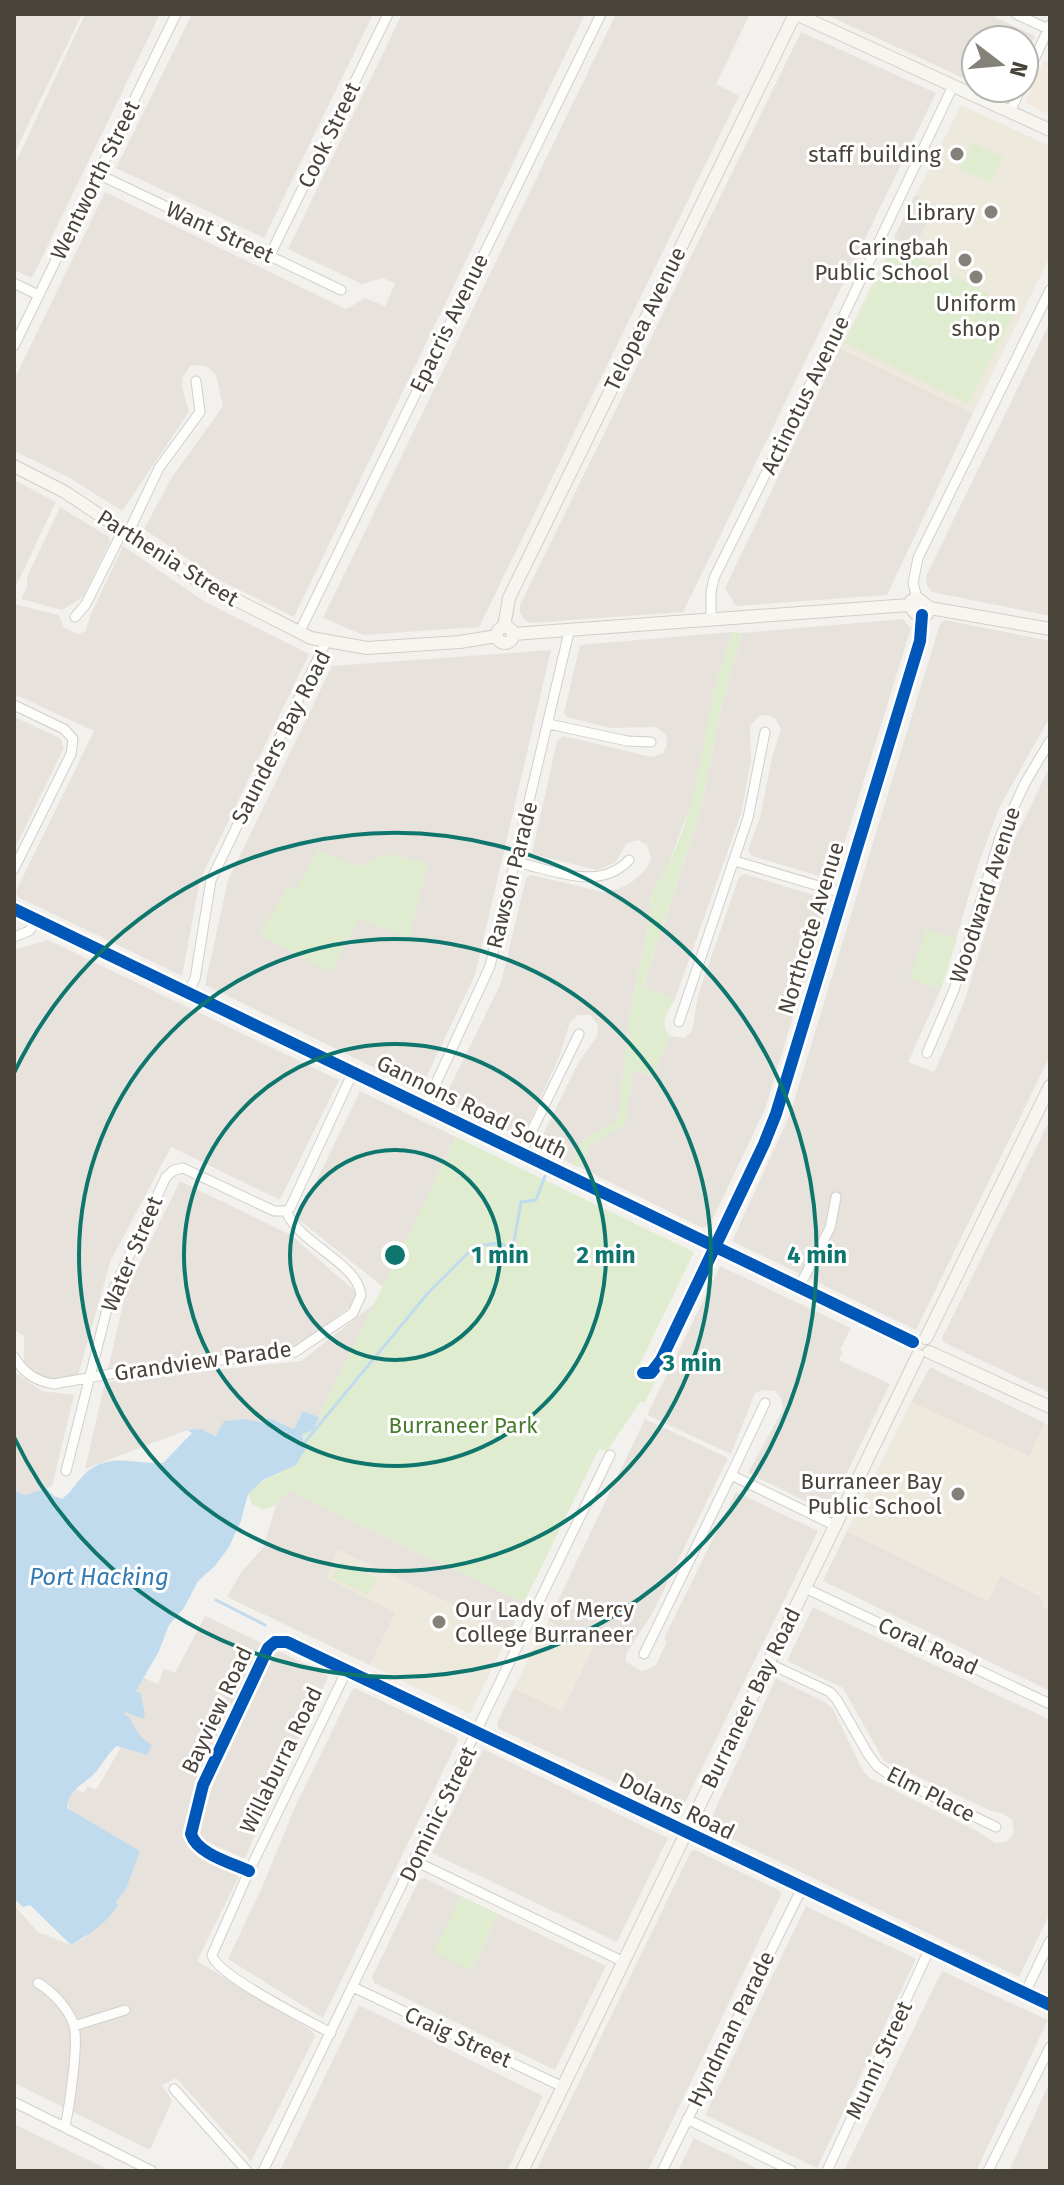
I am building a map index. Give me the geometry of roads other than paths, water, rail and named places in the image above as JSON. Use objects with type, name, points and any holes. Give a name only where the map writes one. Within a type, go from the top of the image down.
[{"type":"street","name":"Wentworth Street","points":[[14,346],[176,14]]},
{"type":"street","name":"Cook Street","points":[[270,255],[388,14]]},
{"type":"street","name":"Epacris Avenue","points":[[299,633],[601,14]]},
{"type":"street","points":[[796,14],[1050,130]]},
{"type":"street","name":"Telopea Avenue","points":[[505,633],[509,598],[796,14]]},
{"type":"street","points":[[1016,14],[1049,27],[1040,47]]},
{"type":"street","name":"Actinotus Avenue","points":[[711,620],[714,578],[953,86]]},
{"type":"street","points":[[1010,112],[1014,104]]},
{"type":"street","name":"Want Street","points":[[98,174],[341,290]]},
{"type":"street","points":[[14,283],[38,295]]},
{"type":"street","points":[[1050,290],[918,558],[913,583],[913,602],[926,611],[1050,629]]},
{"type":"street","points":[[75,617],[86,604],[121,534],[130,529],[159,468],[200,412],[196,381]]},
{"type":"street","name":"Parthenia Street","points":[[14,466],[65,492],[197,580],[299,633],[326,642]]},
{"type":"street","name":"Saunders Bay Road","points":[[188,992],[195,979],[211,880],[326,642],[354,647],[396,648],[460,642],[505,633],[569,632],[913,602]]},
{"type":"street","name":"Northcote Avenue","points":[[716,1246],[776,1114],[920,641],[926,611]]},
{"type":"street","name":"Rawson Parade","points":[[425,1107],[490,966],[569,632]]},
{"type":"street","points":[[14,705],[64,729],[73,739],[71,754],[14,869]]},
{"type":"street","points":[[549,724],[627,741],[651,742]]},
{"type":"street","points":[[679,1022],[735,861],[751,804],[765,732]]},
{"type":"street","name":"Woodward Avenue","points":[[927,1053],[954,990],[1000,837],[1018,796],[1050,741]]},
{"type":"street","points":[[516,862],[598,878],[612,874],[629,860]]},
{"type":"street","points":[[735,861],[842,893]]},
{"type":"street","name":"Gannons Road South","points":[[14,909],[799,1287],[920,1340]]},
{"type":"street","points":[[14,937],[29,931],[37,920]]},
{"type":"street","points":[[521,1153],[579,1034]]},
{"type":"street","points":[[286,1211],[353,1072]]},
{"type":"street","points":[[1050,1086],[920,1340],[912,1348],[1050,1407]]},
{"type":"street","name":"Water Street","points":[[66,1471],[115,1282],[166,1177],[174,1170],[183,1168],[274,1211],[286,1211]]},
{"type":"street","points":[[799,1287],[828,1233],[836,1197]]},
{"type":"street","name":"Grandview Parade","points":[[14,1357],[28,1374],[41,1382],[54,1384],[91,1376],[291,1353],[353,1313],[361,1295],[356,1280],[296,1228],[286,1211]]},
{"type":"street","points":[[650,1375],[661,1360],[716,1246]]},
{"type":"street","name":"Burraneer Bay Road","points":[[522,2171],[768,1663],[924,1353]]},
{"type":"street","points":[[644,1654],[765,1403]]},
{"type":"street","name":"Dominic Street","points":[[263,2171],[610,1455]]},
{"type":"street","points":[[731,1475],[836,1526]]},
{"type":"street","name":"Coral Road","points":[[805,1588],[1050,1704]]},
{"type":"street","name":"Bayview Road","points":[[249,1871],[202,1848],[193,1841],[191,1834],[203,1785],[268,1648],[275,1642],[287,1642]]},
{"type":"street","name":"Dolans Road","points":[[287,1642],[1050,2005]]},
{"type":"street","name":"Elm Place","points":[[768,1663],[830,1692],[877,1766],[891,1776],[996,1827]]},
{"type":"street","name":"Willaburra Road","points":[[331,2033],[228,1974],[212,1955],[249,1871],[347,1670]]},
{"type":"street","points":[[415,1861],[624,1962]]},
{"type":"street","name":"Hyndman Parade","points":[[662,2171],[802,1888]]},
{"type":"street","points":[[1025,1993],[1050,1941]]},
{"type":"street","name":"Munni Street","points":[[827,2171],[930,1948]]},
{"type":"street","points":[[38,1983],[60,2003],[74,2026],[71,2088],[65,2127]]},
{"type":"street","name":"Craig Street","points":[[353,1987],[563,2087]]},
{"type":"street","points":[[74,2026],[125,2010]]},
{"type":"street","points":[[988,2171],[1050,2047]]},
{"type":"street","points":[[174,2089],[247,2171]]},
{"type":"street","points":[[14,2102],[152,2171]]},
{"type":"street","points":[[687,2119],[792,2171]]},
{"type":"water","name":"Port Hacking","points":[[303,1411],[319,1417],[313,1430],[302,1435],[306,1449],[296,1465],[263,1480],[248,1494],[241,1521],[229,1547],[215,1566],[198,1581],[184,1608],[169,1625],[159,1651],[136,1691],[141,1694],[143,1719],[124,1714],[130,1718],[141,1737],[152,1745],[147,1755],[117,1746],[70,1797],[67,1808],[140,1851],[126,1889],[113,1912],[97,1928],[71,1945],[30,1905],[23,1907],[14,1899],[14,1491],[26,1495],[46,1488],[62,1499],[84,1474],[97,1465],[116,1461],[163,1463],[192,1433],[187,1430],[202,1429],[216,1436],[224,1421],[245,1419],[265,1423],[268,1418],[294,1429]]},
{"type":"waterway","points":[[305,1442],[428,1293],[475,1246],[500,1243],[509,1247],[514,1241],[521,1202],[536,1200],[545,1176]]},
{"type":"waterway","points":[[216,1600],[265,1625]]},
{"type":"place","name":"staff building","points":[[957,154]]},
{"type":"place","name":"Library","points":[[991,212]]},
{"type":"place","name":"Caringbah Public School","points":[[965,260]]},
{"type":"place","name":"Uniform shop","points":[[976,277]]},
{"type":"place","name":"Burraneer Bay Public School","points":[[958,1494]]},
{"type":"place","name":"Our Lady of Mercy College Burraneer","points":[[439,1622]]},
{"type":"park label","name":"Burraneer Park","points":[[463,1425]]}]
